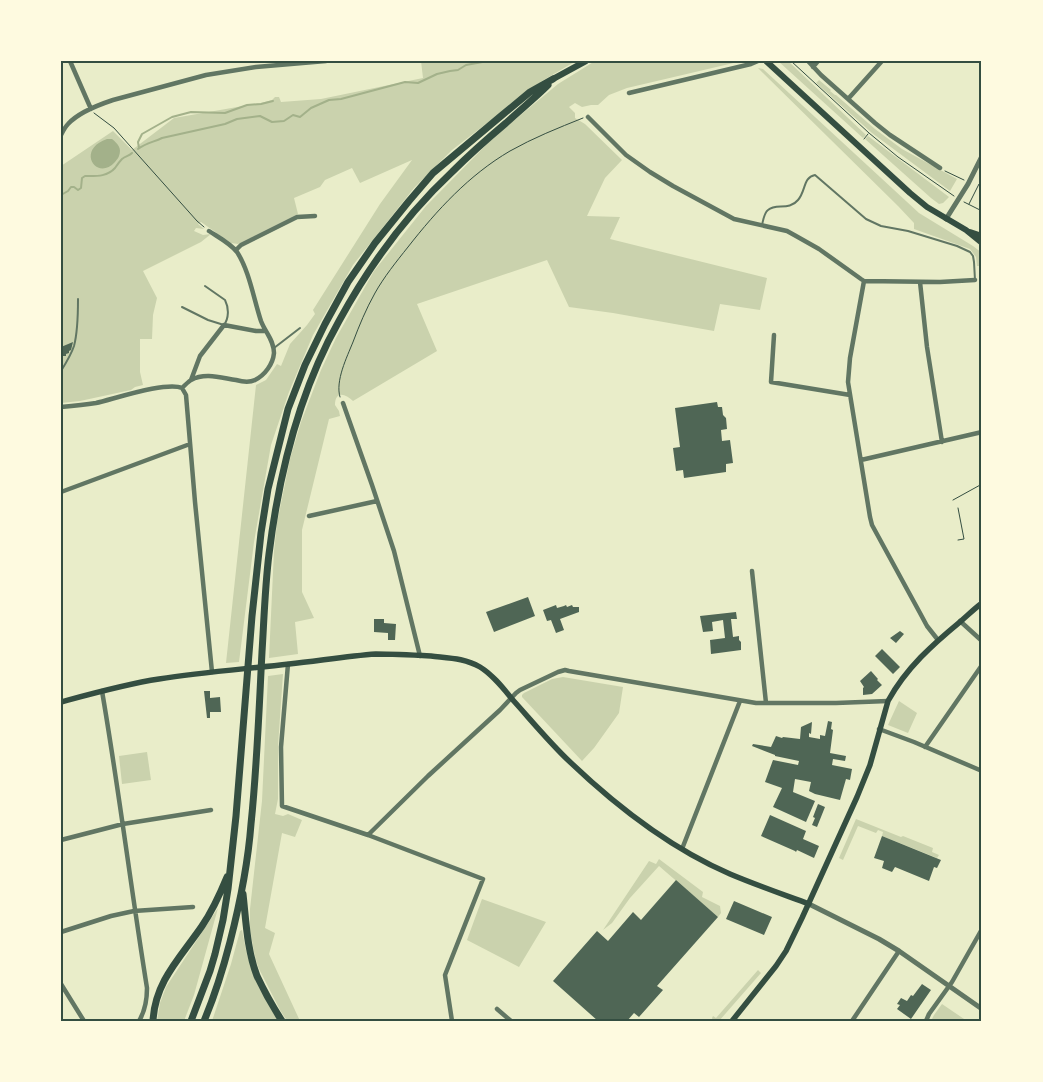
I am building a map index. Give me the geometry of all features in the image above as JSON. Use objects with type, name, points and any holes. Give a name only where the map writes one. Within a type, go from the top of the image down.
[{"type":"highway","points":[[191,1021],[204,989],[223,920],[236,816],[252,616],[261,533],[268,489],[288,409],[325,324],[348,282],[375,243],[433,173],[530,92],[553,79]]},
{"type":"highway","points":[[204,1021],[218,987],[243,885],[251,825],[269,552],[282,476],[294,427],[309,385],[339,320],[360,284],[388,244],[438,185],[537,96],[553,79]]},
{"type":"highway","points":[[153,1021],[155,1003],[162,984],[213,909],[230,870]]},
{"type":"highway","points":[[243,885],[247,934],[257,975],[282,1021]]},
{"type":"main road","points":[[553,79],[586,61]]},
{"type":"main road","points":[[770,62],[927,207],[966,230],[982,236]]},
{"type":"main road","points":[[966,230],[982,243]]},
{"type":"main road","points":[[732,1021],[786,951],[809,904],[870,764],[888,700],[893,691],[913,664],[938,640],[982,604]]},
{"type":"main road","points":[[61,702],[159,679],[375,654],[450,658],[467,661],[486,672],[514,695],[567,760],[617,805],[682,849],[730,874],[809,904]]},
{"type":"street","points":[[70,61],[91,109]]},
{"type":"street","points":[[61,135],[68,124],[76,118],[112,100],[206,74],[256,67],[326,61]]},
{"type":"street","points":[[629,93],[758,61]]},
{"type":"street","points":[[808,61],[890,135],[940,168]]},
{"type":"street","points":[[813,67],[818,61]]},
{"type":"street","points":[[848,99],[882,61]]},
{"type":"street","points":[[588,117],[626,155],[673,186],[734,219],[787,231],[819,249],[864,281],[920,282],[975,280]]},
{"type":"street","points":[[946,219],[982,156]]},
{"type":"street","points":[[236,250],[241,245],[297,217],[315,216]]},
{"type":"street","points":[[182,388],[198,377],[211,376],[250,382],[260,377],[273,360],[274,348],[272,342],[262,322],[236,250],[209,231]]},
{"type":"street","points":[[864,281],[849,366],[848,382],[872,524],[927,626],[938,640]]},
{"type":"street","points":[[920,282],[942,442]]},
{"type":"street","points":[[191,380],[204,349],[224,325],[266,331]]},
{"type":"street","points":[[774,335],[771,382],[850,395]]},
{"type":"street","points":[[61,407],[96,403],[138,392],[173,386],[182,388],[186,395],[212,672]]},
{"type":"street","points":[[343,403],[394,551],[420,656]]},
{"type":"street","points":[[861,460],[982,432]]},
{"type":"street","points":[[61,492],[190,444]]},
{"type":"street","points":[[309,516],[377,501]]},
{"type":"street","points":[[752,571],[766,703]]},
{"type":"street","points":[[960,621],[982,641]]},
{"type":"street","points":[[286,664],[280,747],[282,806],[368,835],[483,879],[445,976],[452,1021]]},
{"type":"street","points":[[925,747],[982,665]]},
{"type":"street","points":[[368,835],[514,695],[520,690],[565,670],[740,701],[836,703],[888,700]]},
{"type":"street","points":[[102,691],[147,988],[143,1014],[139,1021]]},
{"type":"street","points":[[682,849],[740,701]]},
{"type":"street","points":[[879,729],[982,771]]},
{"type":"street","points":[[61,840],[123,824],[212,810]]},
{"type":"street","points":[[809,904],[899,951],[982,1009]]},
{"type":"street","points":[[61,932],[111,916],[134,911],[193,907]]},
{"type":"street","points":[[926,1021],[982,929]]},
{"type":"street","points":[[852,1021],[899,951]]},
{"type":"street","points":[[61,986],[84,1021]]},
{"type":"street","points":[[497,1009],[511,1021]]},
{"type":"lane","points":[[762,226],[768,210],[797,202],[804,191],[808,178],[815,175],[866,219],[881,226],[908,231],[957,246],[970,252],[974,262],[975,280]]},
{"type":"lane","points":[[182,306],[208,320],[224,325],[228,310],[227,304],[225,300],[205,286]]},
{"type":"lane","points":[[61,371],[70,357],[74,346],[78,317],[78,299]]},
{"type":"lane","points":[[274,348],[300,328]]},
{"type":"path","points":[[791,61],[869,133],[898,157],[956,197]]},
{"type":"path","points":[[91,109],[114,128],[197,221],[209,231]]},
{"type":"path","points":[[340,397],[338,389],[344,366],[373,296],[386,276],[436,212],[467,182],[508,152],[547,133],[588,117]]},
{"type":"path","points":[[864,139],[869,133]]},
{"type":"path","points":[[940,168],[968,183]]},
{"type":"path","points":[[969,204],[978,184],[982,186]]},
{"type":"path","points":[[962,201],[982,211]]},
{"type":"path","points":[[953,500],[982,484]]},
{"type":"path","points":[[958,508],[964,540],[958,540]]},
{"type":"shaded area","points":[[421,61],[576,61],[542,81],[452,150],[414,188],[353,265],[313,335],[289,392],[271,445],[254,542],[239,662],[226,663],[256,385],[266,380],[277,364],[281,366],[290,344],[315,314],[313,310],[380,204],[412,160],[360,183],[352,168],[325,180],[320,187],[294,198],[298,214],[238,244],[231,243],[201,222],[198,224],[204,229],[196,228],[194,231],[203,235],[211,234],[201,242],[143,271],[157,298],[153,315],[152,339],[140,339],[140,372],[143,385],[131,390],[80,401],[61,403],[61,166],[113,131],[132,150],[174,118],[261,103],[272,100],[275,97],[279,97],[281,102],[321,99],[423,78]]},
{"type":"shaded area","points":[[595,61],[742,61],[627,88],[609,95],[598,105],[582,107],[575,103],[569,107],[575,113],[575,118],[585,124],[622,160],[605,178],[587,216],[620,217],[610,239],[767,278],[760,310],[720,304],[714,331],[569,307],[547,260],[417,304],[437,351],[353,401],[344,395],[339,395],[335,400],[340,416],[329,419],[302,530],[302,592],[314,618],[295,622],[298,654],[269,658],[274,551],[277,523],[290,459],[301,422],[321,370],[336,338],[374,271],[426,206],[494,137],[558,84]]},
{"type":"shaded area","points":[[778,61],[788,61],[866,135],[863,138]]},
{"type":"shaded area","points":[[758,68],[763,69],[919,213],[982,253],[982,266],[977,266],[976,257],[970,249],[914,229],[914,223],[898,206]]},
{"type":"shaded area","points":[[819,80],[875,129],[902,149],[957,179],[950,191],[872,133],[816,83]]},
{"type":"shaded area","points":[[868,136],[949,197],[939,204],[931,198],[865,139]]},
{"type":"shaded area","points":[[107,139],[112,139],[119,146],[120,153],[115,162],[108,167],[102,168],[92,162],[92,150],[97,144]]},
{"type":"shaded area","points":[[283,674],[278,746],[278,799],[275,814],[283,816],[288,814],[302,820],[295,837],[282,833],[265,928],[275,933],[269,954],[300,1021],[287,1021],[280,1010],[258,967],[250,929],[250,909],[262,801],[268,676]]},
{"type":"shaded area","points":[[563,677],[623,687],[619,713],[594,748],[582,761],[522,697],[524,693],[552,679]]},
{"type":"shaded area","points":[[899,701],[917,713],[908,733],[888,725]]},
{"type":"shaded area","points":[[147,752],[151,780],[122,784],[119,756]]},
{"type":"shaded area","points":[[856,819],[933,848],[932,852],[939,855],[937,858],[882,836],[883,832],[878,830],[876,833],[858,826],[843,860],[839,858]]},
{"type":"shaded area","points":[[659,859],[703,892],[702,897],[720,906],[721,913],[718,917],[659,866],[630,898],[612,923],[603,930],[649,861],[656,864]]},
{"type":"shaded area","points":[[482,899],[546,922],[519,967],[467,940]]},
{"type":"shaded area","points":[[218,908],[194,995],[184,1021],[157,1021],[160,1003],[166,987]]},
{"type":"shaded area","points":[[242,930],[247,955],[259,987],[278,1021],[212,1021],[240,931]]},
{"type":"shaded area","points":[[758,970],[761,973],[719,1021],[713,1021],[713,1016],[716,1018]]},
{"type":"shaded area","points":[[942,1004],[967,1021],[931,1021]]},
{"type":"building","points":[[73,342],[69,353],[66,356],[61,356],[61,347]]},
{"type":"building","points":[[717,402],[718,407],[722,407],[723,415],[726,418],[727,429],[721,430],[722,441],[730,440],[733,463],[726,464],[726,472],[684,478],[683,470],[676,471],[673,448],[680,447],[675,408]]},
{"type":"building","points":[[528,597],[535,616],[494,632],[486,612]]},
{"type":"building","points":[[556,605],[557,608],[566,605],[567,607],[572,605],[573,607],[579,607],[579,612],[560,619],[564,630],[556,633],[551,620],[547,621],[543,610]]},
{"type":"building","points":[[736,612],[737,619],[731,619],[733,637],[739,636],[741,650],[711,654],[710,640],[725,638],[723,620],[712,622],[713,631],[703,632],[700,616]]},
{"type":"building","points":[[374,619],[384,619],[384,623],[396,624],[395,640],[388,640],[388,633],[374,632]]},
{"type":"building","points":[[900,631],[904,634],[896,643],[890,638]]},
{"type":"building","points":[[882,649],[900,667],[893,674],[875,656]]},
{"type":"building","points":[[871,671],[882,685],[872,694],[863,695],[864,687],[860,681]]},
{"type":"building","points":[[204,691],[210,691],[210,698],[220,697],[221,712],[210,712],[210,718],[207,718]]},
{"type":"building","points":[[828,721],[832,722],[831,729],[833,730],[830,753],[846,756],[845,761],[833,759],[832,765],[852,769],[850,780],[846,779],[840,800],[815,794],[809,791],[811,782],[795,779],[793,792],[815,801],[806,822],[773,807],[782,788],[765,782],[773,760],[798,765],[799,761],[775,756],[752,746],[753,744],[771,747],[776,736],[800,739],[801,727],[812,722],[809,737],[820,739],[820,735],[825,736]]},
{"type":"building","points":[[818,804],[825,807],[817,827],[812,825]]},
{"type":"building","points":[[770,815],[806,831],[803,839],[819,846],[814,858],[761,836]]},
{"type":"building","points":[[882,836],[941,860],[937,868],[934,867],[929,881],[895,867],[892,872],[882,868],[884,861],[874,858]]},
{"type":"building","points":[[676,880],[718,917],[657,986],[663,990],[639,1017],[634,1013],[627,1021],[598,1021],[553,981],[597,931],[608,941],[633,912],[641,920]]},
{"type":"building","points":[[734,901],[772,917],[764,935],[726,919]]},
{"type":"building","points":[[922,984],[931,990],[911,1019],[897,1009],[900,1005],[897,1004],[901,998],[907,1001]]},
{"type":"waterway","points":[[138,149],[162,138],[225,124],[237,119],[260,116],[272,122],[284,121],[293,115],[300,117],[311,108],[329,100],[341,99],[405,82],[418,83],[437,74],[458,70],[466,65],[488,61]]},
{"type":"waterway","points":[[139,148],[138,142],[142,134],[172,117],[191,112],[225,113],[247,105],[273,101]]},
{"type":"waterway","points":[[61,195],[71,187],[78,190],[81,188],[82,178],[85,176],[101,175],[112,171],[122,159],[132,153]]}]
